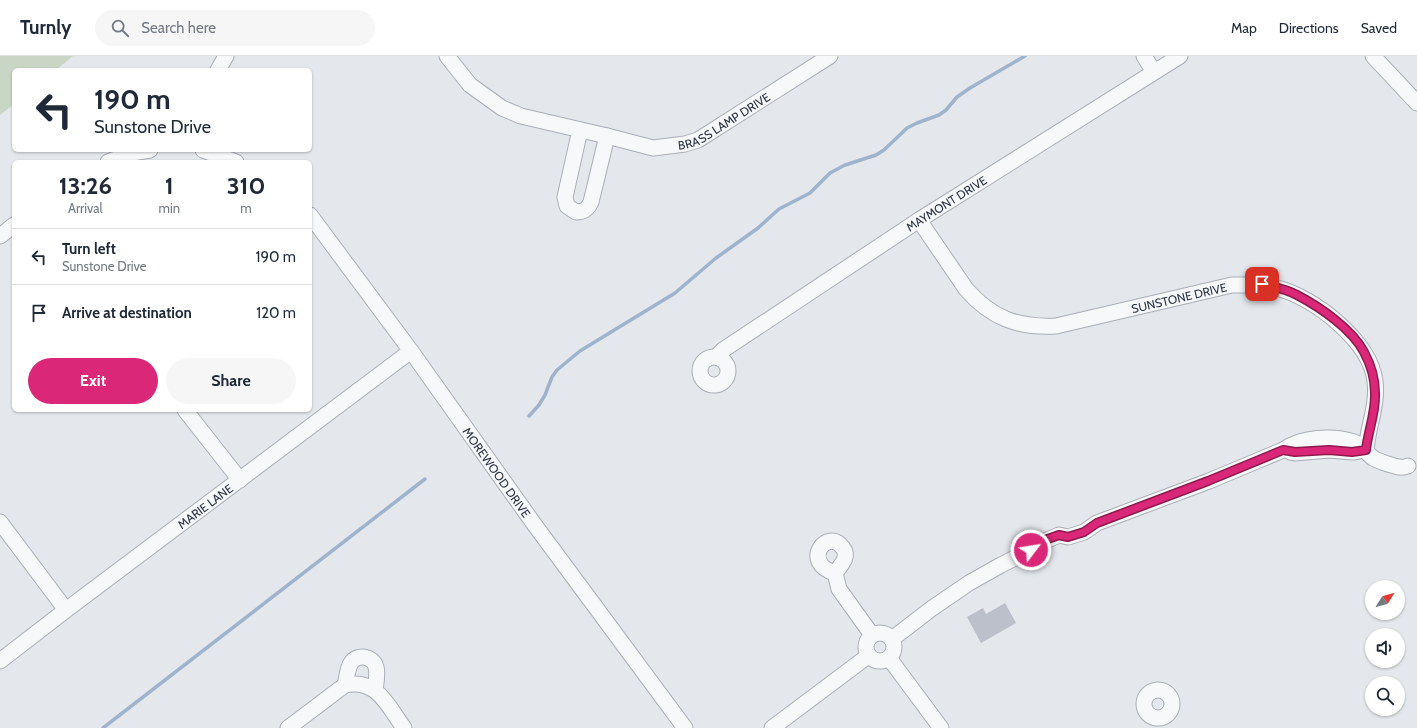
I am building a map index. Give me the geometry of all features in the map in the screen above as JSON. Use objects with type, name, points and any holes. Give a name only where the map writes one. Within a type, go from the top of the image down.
[{"type":"street","points":[[219,68],[226,56]]},
{"type":"street","name":"BRASS LAMP DRIVE","points":[[447,56],[470,85],[502,108],[521,116],[653,148],[685,144],[698,140],[830,56]]},
{"type":"street","points":[[1144,56],[1154,72]]},
{"type":"street","name":"MAYMONT DRIVE","points":[[716,357],[723,350],[919,220],[1180,56]]},
{"type":"street","points":[[1373,56],[1417,103]]},
{"type":"street","points":[[580,130],[564,197],[567,206],[576,212],[585,210],[589,207],[607,136]]},
{"type":"street","points":[[113,160],[138,152]]},
{"type":"street","points":[[208,152],[230,160]]},
{"type":"street","name":"MOREWOOD DRIVE","points":[[312,218],[411,351],[534,524],[685,728]]},
{"type":"street","name":"SUNSTONE DRIVE","points":[[919,220],[966,289],[974,298],[988,310],[1004,319],[1022,324],[1040,327],[1056,326],[1232,285],[1262,284],[1297,295],[1322,311],[1346,330],[1363,350],[1368,360],[1374,379],[1376,395],[1373,416],[1367,436],[1366,450]]},
{"type":"street","points":[[0,236],[12,227]]},
{"type":"street","name":"MARIE LANE","points":[[0,661],[411,351]]},
{"type":"street","points":[[187,412],[240,480]]},
{"type":"street","points":[[892,639],[931,609],[969,583],[1031,550],[1045,540],[1059,535],[1068,537],[1084,532],[1097,523],[1208,481],[1283,450],[1291,444],[1319,439],[1337,439],[1355,442],[1366,450],[1376,449],[1402,459],[1412,468]]},
{"type":"street","points":[[0,522],[66,610]]},
{"type":"street","points":[[835,573],[839,589],[872,635]]},
{"type":"street","points":[[880,633],[892,639],[894,647],[890,658],[876,661],[868,656],[866,643],[872,635],[880,633]]},
{"type":"street","points":[[772,728],[868,656]]},
{"type":"street","points":[[345,685],[351,662],[359,657],[364,657],[371,659],[376,668],[375,690]]},
{"type":"street","points":[[890,658],[941,728]]},
{"type":"street","points":[[288,728],[345,685],[360,684],[367,685],[375,690],[404,728]]},
{"type":"green space","points":[[0,56],[73,56],[58,68],[12,68],[12,106],[0,115]]},
{"type":"building","points":[[1005,603],[1016,623],[981,643],[967,617],[983,608],[986,614]]},
{"type":"waterway","points":[[529,416],[539,405],[545,395],[552,377],[557,370],[580,351],[675,293],[716,258],[758,228],[779,209],[810,193],[830,173],[845,165],[876,155],[884,150],[907,128],[939,115],[946,110],[957,97],[970,88],[1025,56]]},
{"type":"waterway","points":[[103,728],[425,479]]},
{"type":"route","points":[[1031,550],[1045,540],[1059,535],[1068,537],[1084,532],[1097,523],[1208,481],[1283,450],[1295,452],[1329,450],[1352,452],[1366,450],[1367,436],[1373,416],[1376,395],[1372,368],[1363,350],[1346,330],[1322,311],[1297,295],[1286,290],[1262,284]]}]
